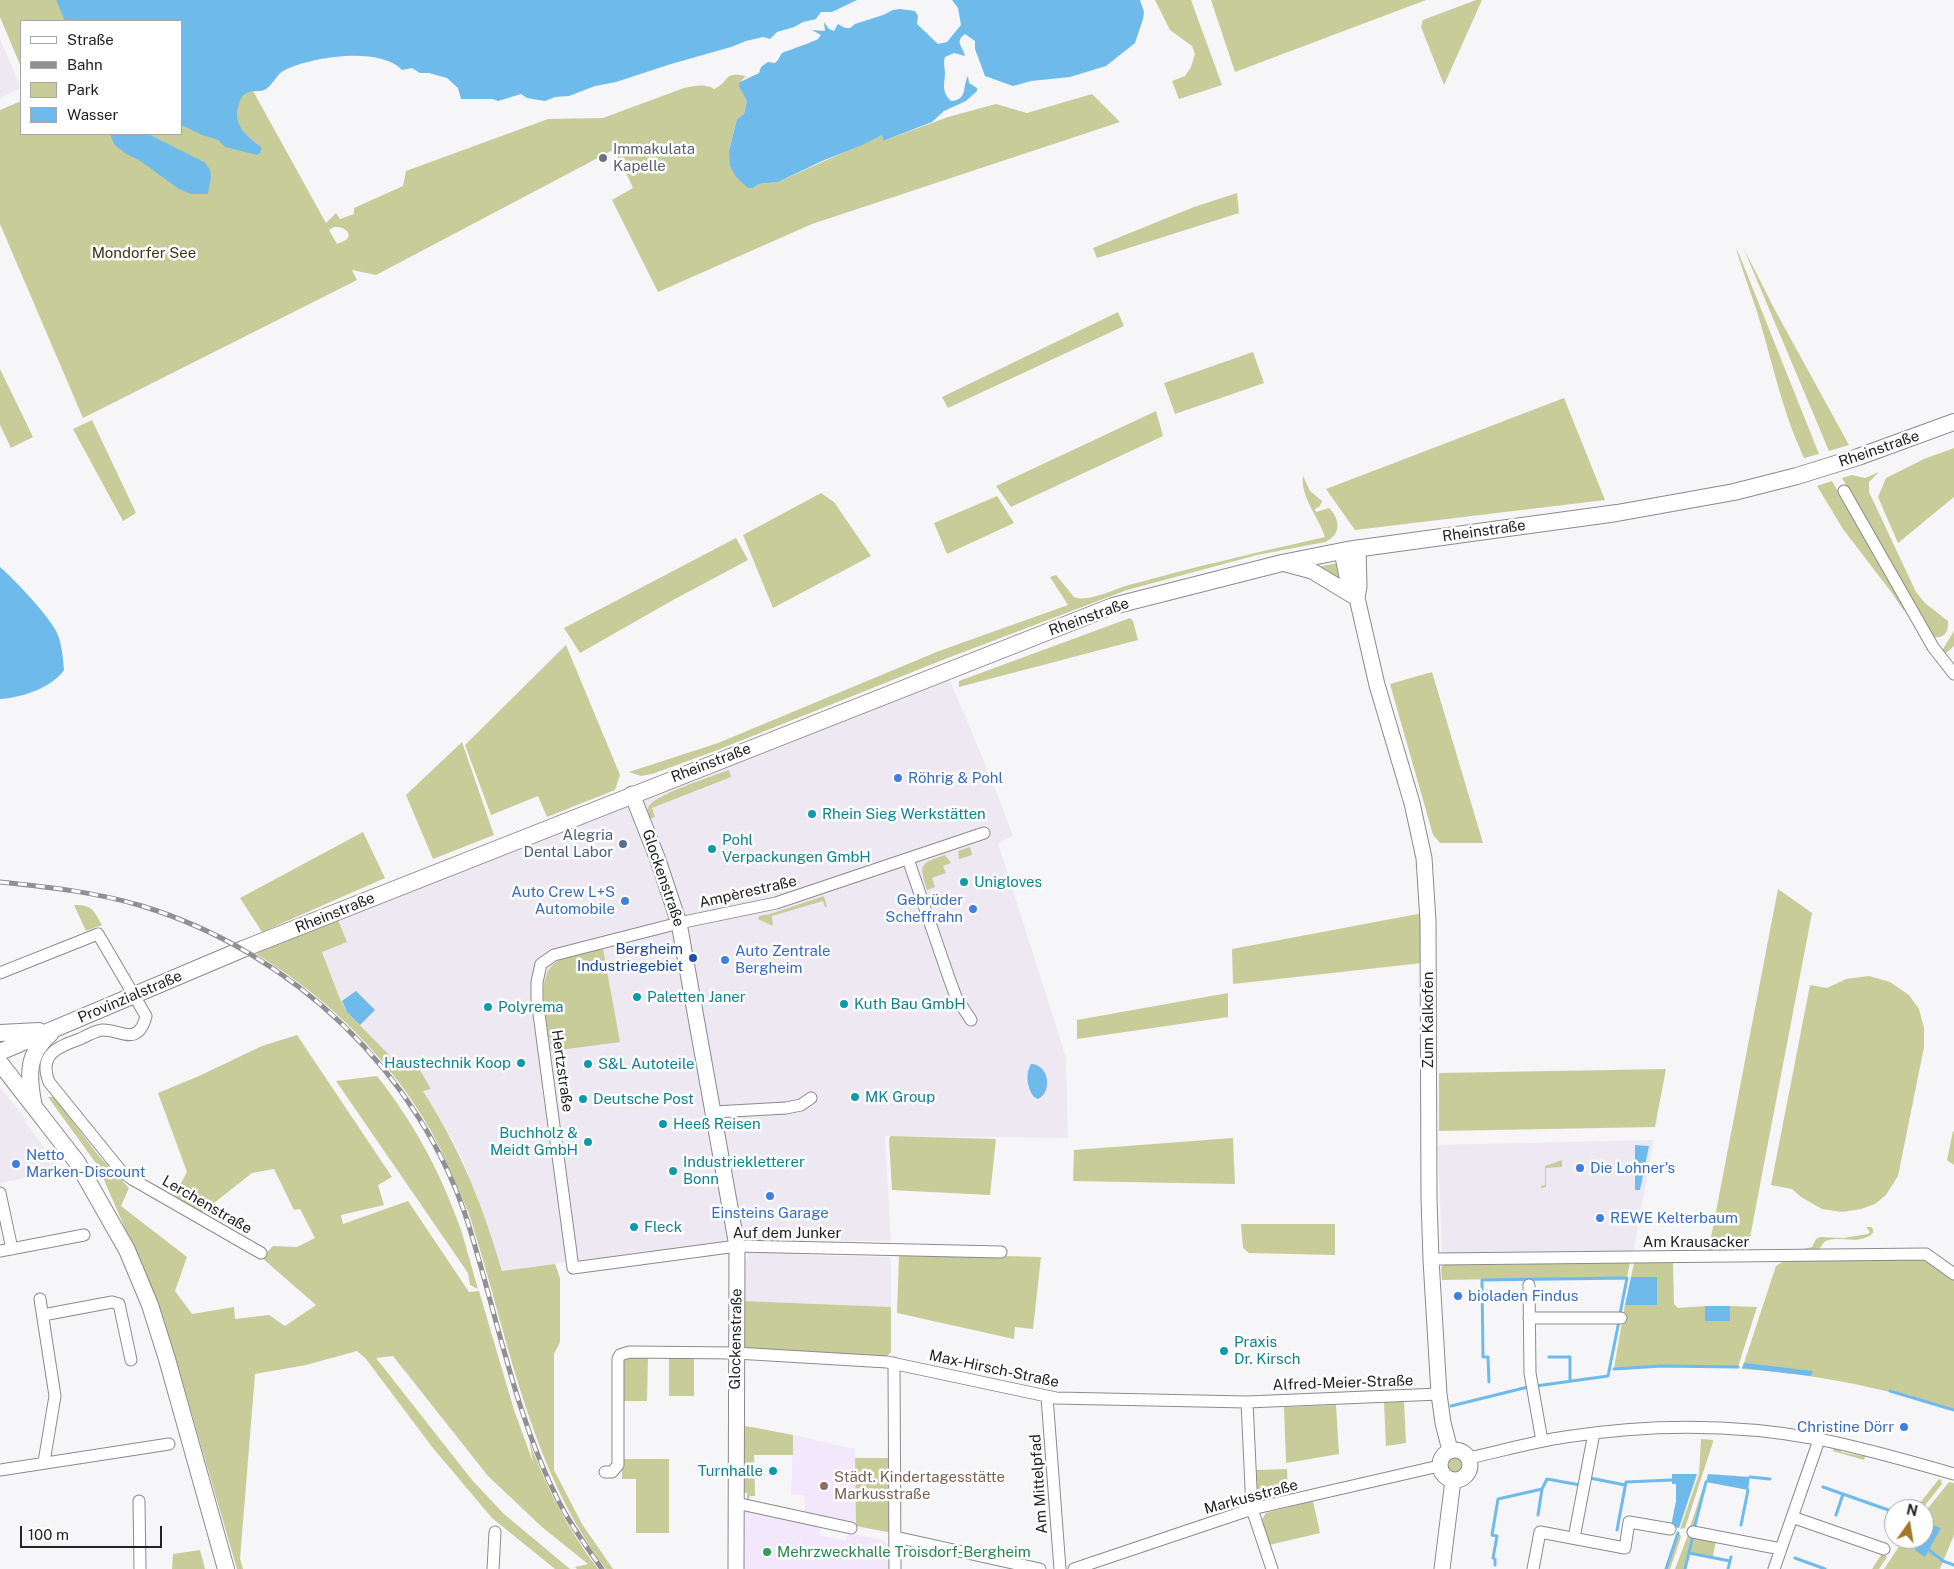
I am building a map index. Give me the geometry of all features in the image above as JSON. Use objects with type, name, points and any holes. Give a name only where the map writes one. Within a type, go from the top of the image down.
[{"type":"main road","name":"Rheinstraße","points":[[261,942],[632,794],[1113,606],[1282,563],[1350,550],[1617,513],[1734,492],[1849,460],[1954,422]]},
{"type":"main road","name":"Provinzialstraße","points":[[0,1052],[261,942]]},
{"type":"main road","points":[[0,1033],[56,1029]]},
{"type":"main road","points":[[33,1104],[29,1082],[30,1064],[43,1040],[56,1029]]},
{"type":"main road","points":[[0,1063],[77,1162],[115,1227],[141,1282],[167,1359],[226,1569]]},
{"type":"street","points":[[1844,492],[1933,647],[1954,674]]},
{"type":"street","name":"Zum Kalkofen","points":[[1350,550],[1359,586],[1357,598],[1377,685],[1420,832],[1425,865],[1428,921],[1428,1198],[1439,1394],[1443,1423],[1450,1450]]},
{"type":"street","points":[[1282,563],[1312,571],[1357,598]]},
{"type":"street","name":"Glockenstraße","points":[[632,794],[665,877],[680,923],[737,1246],[736,1569]]},
{"type":"street","name":"Ampèrestraße","points":[[680,923],[776,903],[984,833]]},
{"type":"street","points":[[908,859],[948,978],[956,997],[971,1020]]},
{"type":"street","name":"Hertzstraße","points":[[574,1268],[537,999],[539,969],[541,964],[554,955],[680,923]]},
{"type":"street","points":[[0,973],[98,934],[134,995]]},
{"type":"street","name":"Lerchenstraße","points":[[134,995],[146,1016],[144,1024],[139,1031],[125,1035],[102,1030],[63,1045],[53,1051],[48,1059],[46,1068],[49,1082],[126,1175],[261,1253]]},
{"type":"street","points":[[714,1112],[786,1108],[801,1105],[811,1098]]},
{"type":"street","points":[[0,1193],[12,1249]]},
{"type":"street","points":[[0,1251],[84,1235]]},
{"type":"street","name":"Auf dem Junker","points":[[574,1268],[737,1246],[1001,1252]]},
{"type":"street","name":"Am Krausacker","points":[[1431,1260],[1438,1258],[1926,1254],[1954,1274]]},
{"type":"street","points":[[1529,1285],[1530,1373],[1542,1441]]},
{"type":"street","points":[[40,1299],[55,1396],[44,1462]]},
{"type":"street","points":[[43,1315],[112,1302],[119,1304],[131,1360]]},
{"type":"street","points":[[1529,1318],[1621,1318]]},
{"type":"street","name":"Max-Hirsch-Straße","points":[[605,1472],[612,1472],[618,1464],[618,1362],[620,1355],[629,1352],[736,1353],[894,1364],[1047,1397],[1247,1402]]},
{"type":"street","points":[[894,1364],[895,1569]]},
{"type":"street","name":"Alfred-Meier-Straße","points":[[1247,1402],[1439,1394]]},
{"type":"street","name":"Am Mittelpfad","points":[[1047,1397],[1060,1569]]},
{"type":"street","points":[[1247,1402],[1252,1509],[1272,1569]]},
{"type":"street","points":[[1469,1458],[1542,1441],[1594,1433],[1665,1428],[1720,1429],[1770,1433],[1819,1440],[1902,1459],[1953,1474]]},
{"type":"street","points":[[1574,1538],[1594,1433]]},
{"type":"street","points":[[1774,1569],[1819,1440]]},
{"type":"street","points":[[0,1470],[168,1444]]},
{"type":"street","points":[[1450,1450],[1461,1451],[1469,1458],[1470,1463],[1467,1474],[1458,1480],[1443,1476],[1439,1466],[1442,1456],[1450,1450]]},
{"type":"street","name":"Markusstraße","points":[[1074,1569],[1252,1509],[1439,1466]]},
{"type":"street","points":[[1442,1569],[1453,1480]]},
{"type":"street","points":[[139,1501],[140,1569]]},
{"type":"street","points":[[736,1503],[851,1528]]},
{"type":"street","points":[[1792,1517],[1884,1550]]},
{"type":"street","points":[[1533,1569],[1540,1532],[1625,1548],[1629,1522],[1670,1529]]},
{"type":"street","points":[[493,1569],[495,1532]]},
{"type":"street","points":[[1693,1532],[1781,1550]]},
{"type":"street","points":[[895,1537],[1040,1569]]},
{"type":"shaded area","points":[[0,39],[20,88],[0,98]]},
{"type":"shaded area","points":[[949,678],[1013,836],[998,843],[1066,1058],[1068,1138],[885,1136],[891,1241],[815,1241],[803,1255],[889,1257],[891,1260],[891,1307],[743,1301],[743,1265],[749,1254],[649,1251],[502,1271],[488,1226],[463,1161],[423,1091],[431,1089],[401,1067],[347,1012],[340,999],[322,952],[346,942],[338,920]]},
{"type":"shaded area","points":[[0,1088],[27,1120],[25,1122],[61,1170],[0,1183]]},
{"type":"shaded area","points":[[1654,1140],[1633,1254],[1442,1253],[1438,1145]]},
{"type":"shaded area","name":"Städt. Kindertagesstätte Markusstraße","points":[[793,1435],[855,1449],[856,1526],[805,1514],[804,1495],[791,1494]]},
{"type":"shaded area","points":[[748,1510],[821,1526],[819,1535],[846,1541],[849,1533],[884,1540],[889,1545],[889,1569],[743,1569],[742,1514]]},
{"type":"green space","name":"Mondorfer See","points":[[0,0],[241,0],[211,15],[326,223],[336,213],[340,219],[354,214],[354,208],[403,186],[406,171],[548,119],[603,118],[684,88],[703,86],[714,89],[733,75],[746,76],[740,82],[747,101],[744,114],[737,119],[729,151],[753,188],[759,184],[778,182],[882,135],[883,141],[948,117],[996,104],[1027,113],[1092,94],[1120,122],[812,224],[658,292],[612,200],[633,188],[613,150],[376,275],[352,270],[357,280],[83,418],[0,224],[0,110],[20,101],[20,135],[182,135],[182,20],[20,20],[20,65],[0,17]],"holes":[[[334,227],[341,228],[349,236],[346,240],[337,244],[329,230]]]},
{"type":"green space","points":[[1155,0],[1191,0],[1222,85],[1179,99],[1172,81],[1185,76],[1191,67],[1195,54],[1192,46],[1170,30]]},
{"type":"green space","points":[[1211,0],[1426,0],[1235,72]]},
{"type":"green space","points":[[1476,0],[1482,0],[1444,85],[1421,27],[1423,20]]},
{"type":"green space","points":[[1237,193],[1239,213],[1097,258],[1093,248],[1194,207]]},
{"type":"green space","points":[[1743,247],[1776,312],[1849,445],[1829,451]]},
{"type":"green space","points":[[1736,249],[1819,454],[1804,458],[1796,440]]},
{"type":"green space","points":[[1118,312],[1124,326],[948,408],[942,397]]},
{"type":"green space","points":[[1253,352],[1264,383],[1175,414],[1164,383]]},
{"type":"green space","points":[[0,369],[33,437],[11,448],[0,425]]},
{"type":"green space","points":[[1564,398],[1605,500],[1355,530],[1326,489]]},
{"type":"green space","points":[[1156,411],[1163,436],[1011,507],[996,486]]},
{"type":"green space","points":[[92,420],[136,513],[123,521],[73,429]]},
{"type":"green space","points":[[1954,448],[1954,497],[1898,543],[1878,497],[1886,478],[1924,459]]},
{"type":"green space","points":[[1879,472],[1869,482],[1869,492],[1916,592],[1925,603],[1948,621],[1947,631],[1943,636],[1933,637],[1842,478],[1852,475],[1865,478]]},
{"type":"green space","points":[[1303,476],[1310,491],[1322,501],[1320,506],[1315,509],[1316,512],[1329,508],[1336,517],[1338,527],[1334,535],[1325,542],[1257,555],[1127,590],[945,659],[715,751],[652,774],[641,776],[629,772],[718,743],[939,651],[1068,605],[1050,577],[1056,575],[1074,597],[1086,598],[1178,572],[1325,537],[1304,492]]},
{"type":"green space","points":[[1832,481],[1906,609],[1904,611],[1843,529],[1817,486]]},
{"type":"green space","points":[[821,493],[834,502],[871,556],[773,608],[743,535]]},
{"type":"green space","points":[[997,496],[1014,523],[947,554],[934,523]]},
{"type":"green space","points":[[736,538],[748,560],[580,653],[564,628]]},
{"type":"green space","points":[[1337,563],[1344,583],[1318,567]]},
{"type":"green space","points":[[1130,618],[1133,621],[1138,640],[959,687],[959,681]]},
{"type":"green space","points":[[1954,631],[1954,646],[1945,654],[1943,649]]},
{"type":"green space","points":[[566,645],[620,775],[615,790],[547,817],[538,796],[491,815],[465,745]]},
{"type":"green space","points":[[1432,672],[1483,843],[1440,843],[1433,835],[1390,684]]},
{"type":"green space","points":[[462,742],[494,835],[433,859],[406,795]]},
{"type":"green space","points":[[729,770],[731,777],[652,808],[655,817],[650,819],[647,812],[648,808],[660,797]]},
{"type":"green space","points":[[363,832],[385,878],[262,932],[240,898]]},
{"type":"green space","points":[[970,847],[972,855],[959,859],[958,851]]},
{"type":"green space","points":[[945,855],[951,863],[943,866],[946,873],[932,878],[935,887],[927,890],[922,870],[923,866]]},
{"type":"green space","points":[[1778,889],[1812,913],[1747,1253],[1708,1253]]},
{"type":"green space","points":[[824,896],[827,907],[825,907],[823,901],[772,916],[773,926],[758,919],[759,916]]},
{"type":"green space","points":[[74,905],[85,906],[91,909],[102,925],[86,931]]},
{"type":"green space","points":[[1423,913],[1422,963],[1233,984],[1232,949]]},
{"type":"green space","points":[[338,920],[347,942],[322,952],[340,999],[347,1012],[401,1067],[417,1065],[431,1089],[423,1091],[449,1135],[469,1178],[487,1223],[502,1271],[555,1264],[560,1278],[560,1342],[554,1354],[554,1470],[582,1524],[613,1569],[606,1569],[579,1529],[557,1487],[523,1398],[469,1214],[438,1144],[422,1116],[383,1062],[360,1037],[310,991],[256,954]]},
{"type":"green space","points":[[603,949],[620,1042],[552,1051],[544,1002],[544,989],[550,968],[558,961],[569,957]]},
{"type":"green space","points":[[1869,976],[1890,982],[1909,995],[1919,1009],[1924,1028],[1924,1047],[1898,1176],[1886,1195],[1875,1204],[1861,1209],[1842,1212],[1822,1209],[1801,1197],[1792,1189],[1771,1185],[1810,985],[1827,988],[1846,979]]},
{"type":"green space","points":[[1228,993],[1228,1017],[1077,1039],[1077,1020]]},
{"type":"green space","points":[[297,1035],[392,1177],[378,1185],[384,1205],[341,1215],[343,1224],[408,1201],[469,1292],[479,1291],[514,1410],[533,1462],[529,1440],[542,1474],[558,1507],[598,1569],[577,1569],[575,1567],[588,1564],[542,1527],[488,1476],[393,1356],[376,1358],[472,1480],[504,1514],[570,1569],[555,1569],[492,1518],[433,1448],[366,1359],[357,1351],[306,1365],[255,1374],[240,1559],[243,1569],[237,1569],[174,1353],[127,1233],[98,1166],[48,1097],[54,1097],[98,1155],[129,1188],[121,1206],[187,1257],[175,1291],[192,1314],[234,1307],[235,1319],[269,1315],[285,1326],[316,1305],[262,1258],[273,1246],[297,1247],[315,1238],[300,1209],[294,1210],[274,1169],[252,1173],[200,1214],[172,1200],[187,1172],[158,1093],[262,1046]]},
{"type":"green space","points":[[1666,1069],[1655,1127],[1439,1131],[1439,1073]]},
{"type":"green space","points":[[377,1076],[415,1130],[445,1188],[461,1230],[478,1289],[470,1285],[468,1273],[336,1081]]},
{"type":"green space","points":[[1954,1132],[1954,1165],[1947,1160]]},
{"type":"green space","points":[[891,1136],[996,1139],[990,1195],[892,1190],[889,1139]]},
{"type":"green space","points":[[1233,1138],[1235,1184],[1073,1181],[1074,1150]]},
{"type":"green space","points":[[1562,1160],[1562,1167],[1546,1168],[1546,1187],[1541,1188],[1541,1186],[1545,1185],[1545,1166]]},
{"type":"green space","points":[[1241,1224],[1335,1224],[1335,1255],[1249,1253],[1243,1248]]},
{"type":"green space","points":[[1866,1227],[1871,1227],[1873,1233],[1862,1239],[1831,1239],[1825,1242],[1818,1251],[1803,1251],[1803,1249],[1812,1247],[1816,1239],[1820,1237],[1843,1238],[1868,1234],[1870,1232]]},
{"type":"green space","points":[[899,1253],[1041,1257],[1033,1329],[1015,1327],[1014,1339],[897,1313]]},
{"type":"green space","points":[[1927,1259],[1954,1277],[1954,1409],[1891,1390],[1890,1392],[1798,1374],[1742,1369],[1776,1266],[1784,1261]]},
{"type":"green space","points":[[1630,1263],[1627,1277],[1442,1280],[1441,1268],[1443,1265]]},
{"type":"green space","points":[[1634,1263],[1673,1263],[1674,1304],[1678,1308],[1705,1306],[1705,1321],[1730,1321],[1730,1306],[1757,1307],[1738,1367],[1680,1365],[1614,1368],[1625,1305],[1657,1305],[1657,1277],[1631,1277]]},
{"type":"green space","points":[[743,1301],[891,1307],[891,1352],[884,1359],[744,1350]]},
{"type":"green space","points":[[627,1357],[648,1357],[647,1401],[621,1401],[622,1360]]},
{"type":"green space","points":[[669,1357],[694,1357],[694,1396],[669,1396]]},
{"type":"green space","points":[[1384,1402],[1404,1402],[1406,1443],[1386,1446]]},
{"type":"green space","points":[[1336,1405],[1339,1454],[1286,1463],[1284,1407]]},
{"type":"green space","points":[[744,1427],[793,1435],[793,1455],[754,1455],[755,1496],[750,1496],[747,1500],[747,1493],[744,1493]]},
{"type":"green space","points":[[1701,1439],[1713,1440],[1713,1442],[1685,1528],[1680,1529],[1699,1474]]},
{"type":"green space","points":[[1834,1447],[1841,1449],[1841,1452],[1862,1456],[1866,1454],[1864,1460],[1833,1451]]},
{"type":"green space","points":[[855,1458],[888,1458],[889,1531],[887,1532],[856,1526]]},
{"type":"green space","points":[[1452,1458],[1458,1458],[1462,1465],[1458,1472],[1452,1472],[1448,1468],[1448,1462]]},
{"type":"green space","points":[[622,1459],[669,1459],[669,1533],[636,1533],[636,1479],[622,1479]]},
{"type":"green space","points":[[1287,1469],[1288,1496],[1266,1501],[1257,1495],[1256,1470]]},
{"type":"green space","points":[[1939,1479],[1941,1480],[1942,1484],[1930,1499],[1923,1499]]},
{"type":"green space","points":[[1705,1482],[1694,1529],[1690,1527]]},
{"type":"green space","points":[[1949,1482],[1954,1483],[1954,1535],[1940,1569],[1884,1569],[1897,1549],[1934,1549],[1934,1501]]},
{"type":"green space","points":[[1313,1501],[1320,1533],[1269,1545],[1261,1521],[1266,1513]]},
{"type":"green space","points":[[1679,1533],[1681,1537],[1670,1569],[1667,1569]]},
{"type":"green space","points":[[1688,1535],[1692,1536],[1684,1569],[1675,1569]]},
{"type":"green space","points":[[1694,1536],[1716,1540],[1713,1557],[1690,1553]]},
{"type":"green space","points":[[200,1550],[205,1569],[172,1569],[173,1554]]},
{"type":"green space","points":[[1883,1552],[1887,1557],[1879,1569],[1872,1569]]},
{"type":"water","points":[[56,0],[857,0],[832,12],[821,12],[816,19],[777,32],[770,39],[763,37],[746,41],[616,82],[595,86],[569,96],[555,97],[545,101],[527,98],[521,94],[498,101],[493,99],[461,99],[458,88],[447,78],[429,73],[420,73],[412,68],[402,70],[378,58],[345,56],[311,61],[285,70],[266,89],[247,93],[241,98],[237,114],[238,120],[247,135],[261,147],[261,152],[257,155],[225,147],[218,140],[182,125],[182,20],[65,20]]},
{"type":"water","points":[[952,0],[1140,0],[1144,12],[1135,43],[1106,66],[1070,77],[1031,81],[1013,86],[985,76],[975,49],[975,41],[965,34],[960,39],[960,44],[965,56],[954,53],[945,57],[944,85],[948,98],[951,101],[956,100],[964,92],[968,76],[969,83],[977,88],[977,91],[966,101],[944,111],[932,122],[883,141],[882,135],[778,182],[759,184],[753,188],[748,188],[736,177],[730,166],[729,151],[737,119],[744,114],[747,101],[739,86],[740,82],[759,73],[761,67],[768,62],[775,63],[782,53],[818,39],[821,35],[812,30],[825,31],[824,22],[829,29],[834,31],[838,24],[845,28],[850,28],[855,24],[893,10],[915,11],[918,16],[917,24],[938,44],[947,42],[961,25],[958,8]]},
{"type":"water","points":[[110,135],[150,135],[204,162],[211,173],[208,194],[191,194],[179,189],[114,144]]},
{"type":"water","points":[[0,567],[32,600],[54,628],[60,643],[64,670],[44,687],[17,697],[0,699]]},
{"type":"water","points":[[356,991],[375,1010],[360,1025],[347,1012],[342,1001]]},
{"type":"water","points":[[1031,1064],[1042,1068],[1047,1079],[1046,1091],[1038,1099],[1034,1097],[1028,1085],[1027,1076]]},
{"type":"water","points":[[1635,1145],[1649,1146],[1640,1190],[1635,1190]]},
{"type":"water","points":[[1631,1277],[1657,1277],[1657,1305],[1625,1305]]},
{"type":"water","points":[[1705,1306],[1730,1306],[1730,1321],[1705,1321]]},
{"type":"water","points":[[1744,1363],[1813,1371],[1811,1376],[1742,1368]]},
{"type":"water","points":[[1672,1474],[1697,1474],[1679,1528],[1671,1526],[1676,1501],[1676,1484],[1672,1484]]},
{"type":"water","points":[[1708,1474],[1750,1477],[1748,1490],[1706,1482]]},
{"type":"water","points":[[1934,1525],[1941,1528],[1934,1541]]},
{"type":"water","points":[[1916,1549],[1929,1549],[1925,1557]]},
{"type":"waterway","points":[[1489,1382],[1488,1357],[1483,1357],[1482,1280],[1627,1278],[1620,1314]]},
{"type":"waterway","points":[[1536,1386],[1608,1376],[1619,1321]]},
{"type":"waterway","points":[[1549,1357],[1570,1357],[1570,1380]]},
{"type":"waterway","points":[[1614,1369],[1662,1366],[1738,1367]]},
{"type":"waterway","points":[[1451,1406],[1528,1387]]},
{"type":"waterway","points":[[1890,1391],[1954,1410]]},
{"type":"waterway","points":[[1750,1477],[1770,1479]]},
{"type":"waterway","points":[[1590,1478],[1625,1485]]},
{"type":"waterway","points":[[1538,1515],[1542,1489],[1547,1479],[1580,1485]]},
{"type":"waterway","points":[[1617,1530],[1626,1482],[1672,1480]]},
{"type":"waterway","points":[[1694,1529],[1706,1482]]},
{"type":"waterway","points":[[1823,1487],[1884,1508]]},
{"type":"waterway","points":[[1495,1565],[1495,1559],[1493,1558],[1497,1536],[1492,1535],[1498,1499],[1542,1489]]},
{"type":"waterway","points":[[1741,1525],[1748,1490]]},
{"type":"waterway","points":[[1836,1515],[1843,1494]]},
{"type":"waterway","points":[[1666,1569],[1678,1533]]},
{"type":"waterway","points":[[1685,1569],[1693,1536]]},
{"type":"waterway","points":[[1929,1550],[1943,1561],[1954,1565]]},
{"type":"waterway","points":[[1689,1553],[1730,1561]]},
{"type":"waterway","points":[[1728,1569],[1731,1557]]},
{"type":"waterway","points":[[1795,1558],[1825,1569]]},
{"type":"railway","points":[[0,882],[54,888],[125,901],[197,927],[250,954],[299,987],[344,1026],[384,1069],[418,1117],[446,1168],[468,1223],[530,1435],[559,1502],[579,1536],[602,1569]]},
{"type":"place","name":"Immakulata Kapelle","points":[[603,158]]},
{"type":"place","name":"Röhrig & Pohl","points":[[898,778]]},
{"type":"place","name":"Rhein Sieg Werkstätten","points":[[812,814]]},
{"type":"place","name":"Alegria Dental Labor","points":[[623,844]]},
{"type":"place","name":"Pohl Verpackungen GmbH","points":[[712,849]]},
{"type":"place","name":"Unigloves","points":[[964,882]]},
{"type":"place","name":"Auto Crew L+S Automobile","points":[[625,901]]},
{"type":"place","name":"Gebrüder Scheffrahn","points":[[973,909]]},
{"type":"place","name":"Bergheim Industriegebiet","points":[[693,958]]},
{"type":"place","name":"Auto Zentrale Bergheim","points":[[725,960]]},
{"type":"place","name":"Paletten Janer","points":[[637,997]]},
{"type":"place","name":"Kuth Bau GmbH","points":[[844,1004]]},
{"type":"place","name":"Polyrema","points":[[488,1007]]},
{"type":"place","name":"Haustechnik Koop","points":[[521,1063]]},
{"type":"place","name":"S&L Autoteile","points":[[588,1064]]},
{"type":"place","name":"MK Group","points":[[855,1097]]},
{"type":"place","name":"Deutsche Post","points":[[583,1099]]},
{"type":"place","name":"Heeß Reisen","points":[[663,1124]]},
{"type":"place","name":"Buchholz & Meidt GmbH","points":[[588,1142]]},
{"type":"place","name":"Netto Marken-Discount","points":[[16,1164]]},
{"type":"place","name":"Die Lohner's","points":[[1580,1168]]},
{"type":"place","name":"Industriekletterer Bonn","points":[[673,1171]]},
{"type":"place","name":"Einsteins Garage","points":[[770,1196]]},
{"type":"place","name":"REWE Kelterbaum","points":[[1600,1218]]},
{"type":"place","name":"Fleck","points":[[634,1227]]},
{"type":"place","name":"bioladen Findus","points":[[1458,1296]]},
{"type":"place","name":"Praxis Dr. Kirsch","points":[[1224,1351]]},
{"type":"place","name":"Christine Dörr","points":[[1904,1427]]},
{"type":"place","name":"Turnhalle","points":[[773,1471]]},
{"type":"place","name":"Städt. Kindertagesstätte Markusstraße","points":[[824,1486]]},
{"type":"place","name":"Mehrzweckhalle Troisdorf-Bergheim","points":[[767,1552]]}]
